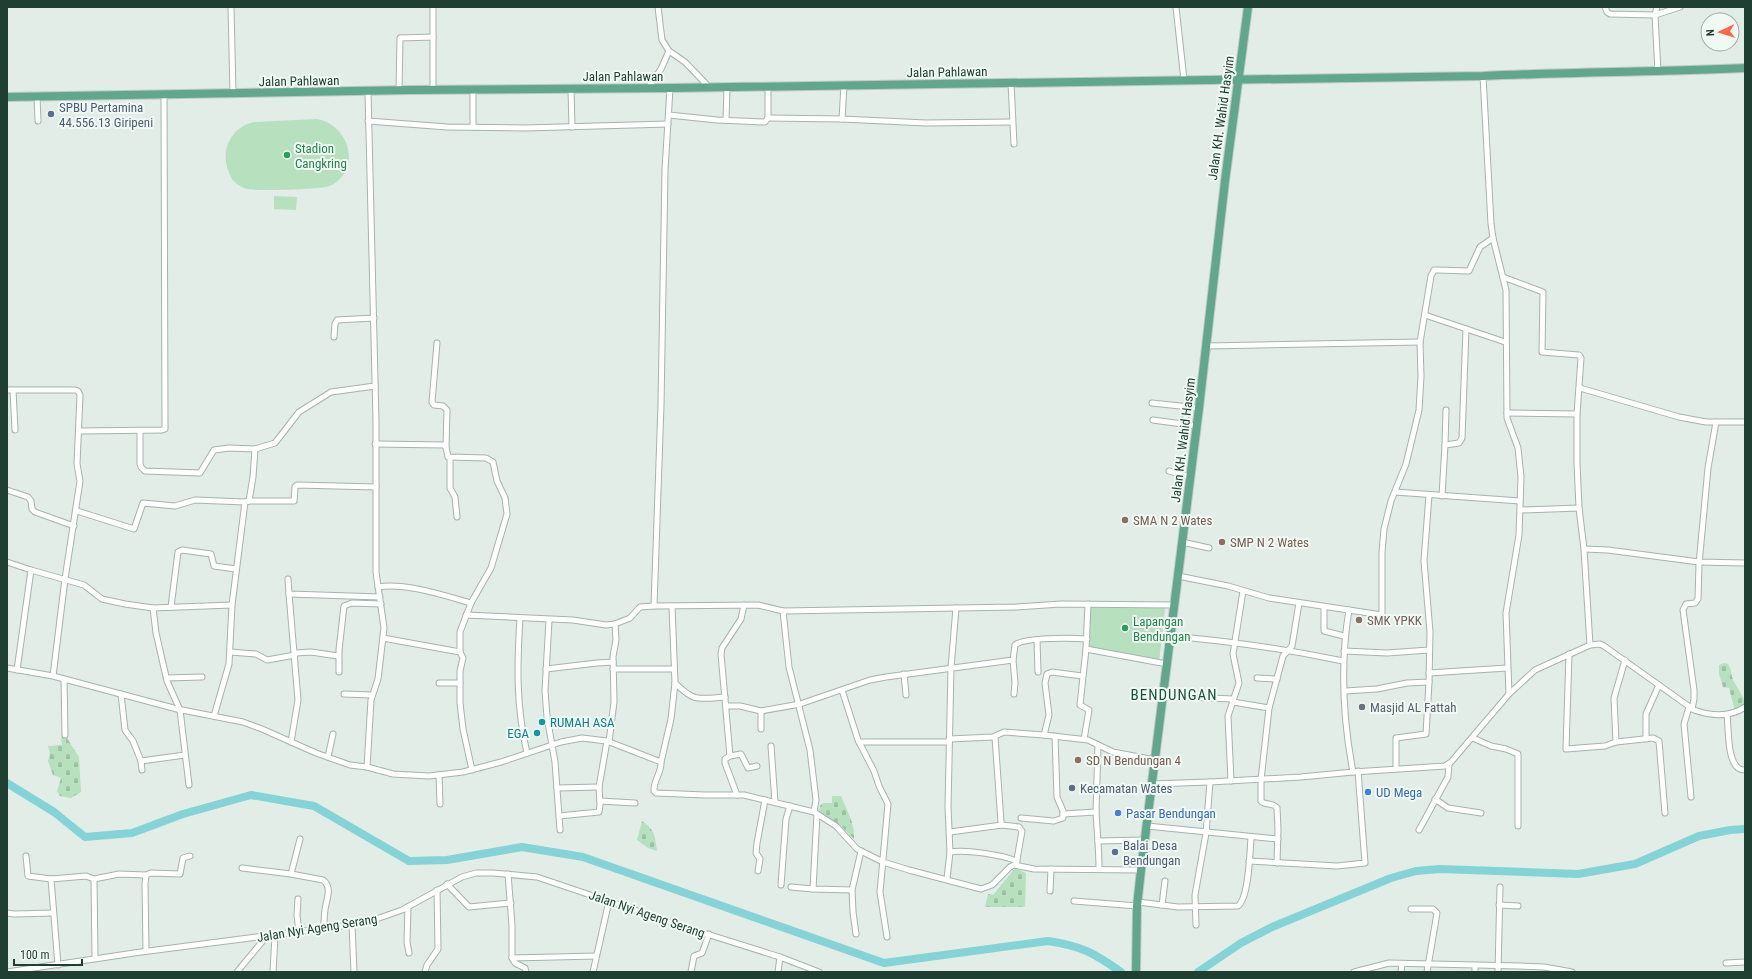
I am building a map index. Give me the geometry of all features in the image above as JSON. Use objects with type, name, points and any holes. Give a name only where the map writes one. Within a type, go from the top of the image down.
[{"type":"main road","name":"Jalan KH. Wahid Hasyim","points":[[1136,968],[1138,904],[1141,870],[1248,7]]},
{"type":"main road","name":"Jalan Pahlawan","points":[[7,98],[368,92],[398,90],[648,88],[670,91],[709,87],[844,85],[1011,87],[1184,80],[1483,76],[1575,72],[1658,72],[1745,68]]},
{"type":"street","points":[[231,7],[233,94]]},
{"type":"street","points":[[433,7],[433,90]]},
{"type":"street","points":[[658,7],[662,40],[669,51],[685,62],[709,87]]},
{"type":"street","points":[[1176,7],[1184,80]]},
{"type":"street","points":[[1604,7],[1610,14],[1655,15],[1680,7]]},
{"type":"street","points":[[1657,7],[1655,15],[1658,72]]},
{"type":"street","points":[[398,90],[400,38],[433,37]]},
{"type":"street","points":[[648,88],[661,69],[669,51]]},
{"type":"street","points":[[1483,76],[1493,238],[1506,295],[1508,424],[1518,448],[1521,477],[1521,510],[1512,584],[1506,613],[1509,694]]},
{"type":"street","points":[[842,120],[844,85]]},
{"type":"street","points":[[669,115],[765,122],[768,118],[768,86]]},
{"type":"street","points":[[726,120],[727,87]]},
{"type":"street","points":[[1011,87],[1014,144]]},
{"type":"street","points":[[571,89],[572,127]]},
{"type":"street","points":[[473,90],[473,127]]},
{"type":"street","points":[[654,606],[666,170],[670,91]]},
{"type":"street","points":[[367,767],[372,695],[378,679],[384,628],[378,587],[376,559],[374,318],[368,92]]},
{"type":"street","points":[[80,431],[140,432],[165,429],[164,95]]},
{"type":"street","points":[[37,97],[38,121]]},
{"type":"street","points":[[768,118],[926,123],[1012,122]]},
{"type":"street","points":[[368,121],[447,127],[572,127],[668,124]]},
{"type":"street","points":[[1178,576],[1269,598],[1380,616],[1383,615],[1383,540],[1386,516],[1406,464],[1419,410],[1421,376],[1420,342],[1431,276],[1434,270],[1468,272],[1480,247],[1493,238]]},
{"type":"street","points":[[1503,277],[1543,292],[1542,351],[1545,353],[1580,356],[1576,463],[1584,549],[1590,645]]},
{"type":"street","points":[[1425,315],[1506,342]]},
{"type":"street","points":[[334,337],[335,324],[337,320],[374,318]]},
{"type":"street","points":[[1445,445],[1458,444],[1462,441],[1466,329]]},
{"type":"street","points":[[1207,346],[1420,342]]},
{"type":"street","points":[[437,343],[432,402],[434,405],[445,407],[447,410],[446,447],[447,456],[450,458],[450,488],[455,497],[457,516]]},
{"type":"street","points":[[140,432],[140,464],[145,471],[200,473],[214,450],[229,448],[254,449],[275,443],[299,412],[331,392],[375,386]]},
{"type":"street","points":[[1580,388],[1680,417],[1716,422],[1745,422]]},
{"type":"street","points":[[7,390],[78,391],[80,395],[80,431],[77,464],[80,481],[65,579],[53,676]]},
{"type":"street","points":[[13,390],[16,430]]},
{"type":"street","points":[[1152,403],[1199,408]]},
{"type":"street","points":[[1185,424],[1186,407]]},
{"type":"street","points":[[1442,496],[1446,410]]},
{"type":"street","points":[[1507,413],[1577,414]]},
{"type":"street","points":[[1153,420],[1197,426]]},
{"type":"street","points":[[1691,797],[1684,724],[1694,695],[1683,610],[1686,604],[1695,603],[1698,600],[1699,562],[1708,468],[1716,422]]},
{"type":"street","points":[[376,444],[444,445],[446,447]]},
{"type":"street","points":[[214,716],[228,669],[236,569],[247,502],[253,477],[254,449]]},
{"type":"street","points":[[450,458],[486,458],[491,460],[494,464],[497,481],[506,503],[507,514],[495,558],[485,580],[471,603],[460,632],[460,652],[463,658],[460,671],[463,728],[472,770]]},
{"type":"street","points":[[1168,471],[1190,477]]},
{"type":"street","points":[[76,512],[134,529],[143,503],[175,506],[195,500],[247,502],[294,501],[295,487],[297,485],[376,487]]},
{"type":"street","points":[[7,490],[28,497],[31,500],[32,509],[35,512],[74,526]]},
{"type":"street","points":[[1395,492],[1520,501]]},
{"type":"street","points":[[1396,769],[1396,738],[1426,734],[1430,632],[1424,561],[1429,495]]},
{"type":"street","points":[[1521,510],[1579,508]]},
{"type":"street","points":[[1182,542],[1209,548]]},
{"type":"street","points":[[1584,549],[1608,550],[1699,562],[1745,563]]},
{"type":"street","points":[[170,607],[178,552],[182,550],[211,554],[214,566],[236,569]]},
{"type":"street","points":[[7,562],[88,587],[105,600],[153,608],[232,605]]},
{"type":"street","points":[[16,670],[31,570]]},
{"type":"street","points":[[288,579],[298,700],[290,742]]},
{"type":"street","points":[[378,587],[385,586],[419,590],[471,603]]},
{"type":"street","points":[[1231,781],[1228,716],[1239,683],[1233,661],[1234,644],[1243,591]]},
{"type":"street","points":[[289,594],[380,597]]},
{"type":"street","points":[[1277,863],[1277,808],[1273,805],[1264,804],[1261,801],[1261,780],[1269,708],[1283,656],[1292,646],[1299,603]]},
{"type":"street","points":[[339,672],[338,656],[344,606],[352,604],[381,604]]},
{"type":"street","points":[[466,615],[573,620],[600,625],[615,624],[630,618],[640,607],[654,606],[758,605],[783,611],[1016,607],[1061,604],[1174,605]]},
{"type":"street","points":[[1084,739],[1089,710],[1080,705],[1087,639],[1088,604]]},
{"type":"street","points":[[730,756],[721,654],[722,648],[738,627],[743,615],[744,605]]},
{"type":"street","points":[[672,606],[675,683],[671,719],[661,767],[653,787],[656,793],[748,795],[816,813],[836,826],[855,847],[883,862],[984,889],[992,885],[1016,863],[1021,828],[1019,827],[1002,824],[950,832]]},
{"type":"street","points":[[1324,606],[1324,630],[1344,636]]},
{"type":"street","points":[[153,608],[156,633],[167,678],[171,692],[180,710],[189,785]]},
{"type":"street","points":[[947,879],[950,852],[948,806],[951,668],[956,608]]},
{"type":"street","points":[[1249,862],[1337,866],[1365,863],[1356,771],[1345,728],[1343,662],[1344,636],[1349,610]]},
{"type":"street","points":[[783,611],[789,667],[800,704],[810,750],[816,790],[813,889]]},
{"type":"street","points":[[520,618],[518,698],[521,725],[527,753]]},
{"type":"street","points":[[549,620],[545,691],[547,717],[553,744],[560,830]]},
{"type":"street","points":[[559,816],[596,813],[599,810],[599,787],[614,702],[613,653],[616,640],[615,624]]},
{"type":"street","points":[[1170,636],[1288,650],[1343,662]]},
{"type":"street","points":[[383,638],[460,652]]},
{"type":"street","points":[[1014,694],[1016,683],[1013,660],[1016,644],[1037,640],[1068,638],[1087,639]]},
{"type":"street","points":[[1037,640],[1038,672]]},
{"type":"street","points":[[1152,784],[1261,780],[1356,771],[1439,767],[1449,764],[1473,738],[1509,694],[1539,668],[1590,645],[1602,645],[1659,684],[1690,708],[1711,715],[1727,715],[1745,707]]},
{"type":"street","points":[[1086,649],[1167,664]]},
{"type":"street","points":[[1344,651],[1387,654],[1429,650]]},
{"type":"street","points":[[230,652],[256,654],[267,660],[295,654],[322,653],[338,656]]},
{"type":"street","points":[[1569,654],[1566,749],[1605,746],[1616,742],[1655,738],[1660,745],[1665,813]]},
{"type":"street","points":[[726,706],[740,706],[761,711],[800,704],[870,680],[904,674],[1013,660]]},
{"type":"street","points":[[1616,742],[1614,698],[1624,660]]},
{"type":"street","points":[[546,669],[613,662]]},
{"type":"street","points":[[7,668],[53,676],[180,710],[253,725],[328,758],[350,765],[367,767],[393,774],[440,775],[472,770],[553,744],[582,738],[608,741],[661,762]]},
{"type":"street","points":[[1429,673],[1507,668]]},
{"type":"street","points":[[613,669],[674,669]]},
{"type":"street","points":[[1044,735],[1048,715],[1045,683],[1047,674],[1052,672],[1082,676]]},
{"type":"street","points":[[904,674],[906,695]]},
{"type":"street","points":[[167,678],[202,677]]},
{"type":"street","points":[[1257,678],[1277,679]]},
{"type":"street","points":[[64,679],[65,735]]},
{"type":"street","points":[[1345,691],[1377,689],[1407,683],[1429,682]]},
{"type":"street","points":[[439,683],[460,683]]},
{"type":"street","points":[[675,683],[689,696],[709,698],[724,697]]},
{"type":"street","points":[[1646,739],[1646,714],[1659,684]]},
{"type":"street","points":[[842,690],[859,742],[871,764],[879,786],[888,804],[880,900],[887,938]]},
{"type":"street","points":[[121,694],[126,730],[133,741],[141,761],[142,770]]},
{"type":"street","points":[[344,694],[372,695]]},
{"type":"street","points":[[1163,696],[1233,701],[1269,708]]},
{"type":"street","points":[[761,711],[762,729]]},
{"type":"street","points":[[1727,715],[1731,757],[1740,771],[1745,770]]},
{"type":"street","points":[[859,742],[949,741],[995,737],[1004,732],[1084,739],[1118,754],[1155,760]]},
{"type":"street","points":[[328,758],[333,734]]},
{"type":"street","points":[[1021,818],[1060,820],[1063,818],[1064,814],[1057,797],[1055,736]]},
{"type":"street","points":[[995,737],[1002,824]]},
{"type":"street","points":[[1473,738],[1490,746],[1506,749],[1518,754],[1518,826]]},
{"type":"street","points":[[1098,745],[1096,812],[1099,844],[1099,869]]},
{"type":"street","points":[[771,746],[775,802]]},
{"type":"street","points":[[737,795],[725,763],[725,759],[730,756],[741,754],[748,768],[757,766]]},
{"type":"street","points":[[141,761],[185,755]]},
{"type":"street","points":[[1419,830],[1448,777],[1449,764]]},
{"type":"street","points":[[440,775],[440,804]]},
{"type":"street","points":[[1196,925],[1195,895],[1206,833],[1210,782]]},
{"type":"street","points":[[557,788],[599,787]]},
{"type":"street","points":[[1435,799],[1448,808],[1481,813]]},
{"type":"street","points":[[758,871],[760,859],[756,853],[765,800]]},
{"type":"street","points":[[600,801],[635,803]]},
{"type":"street","points":[[781,885],[785,828],[790,806]]},
{"type":"street","points":[[1064,814],[1096,812]]},
{"type":"street","points":[[1147,826],[1278,839]]},
{"type":"street","points":[[1074,901],[1162,904],[1178,907],[1234,907],[1241,904],[1247,884],[1250,836]]},
{"type":"street","points":[[291,874],[300,839]]},
{"type":"street","points":[[1098,841],[1145,840]]},
{"type":"street","points":[[856,934],[852,890],[861,851]]},
{"type":"street","points":[[950,852],[965,851],[1005,857],[1031,869],[1141,870]]},
{"type":"street","points":[[26,856],[28,876],[51,879],[86,876],[94,879],[119,874],[180,874],[183,858],[190,856]]},
{"type":"street","points":[[242,868],[291,874],[323,880],[326,883],[329,892],[325,910],[324,929]]},
{"type":"street","points":[[1050,891],[1051,869]]},
{"type":"street","points":[[508,874],[511,904],[512,958],[515,963],[523,966],[526,972]]},
{"type":"street","name":"Jalan Nyi Ageng Serang","points":[[7,972],[146,951],[275,936],[352,925],[376,920],[408,907],[447,884],[468,875],[508,874],[537,877],[780,957],[819,972]]},
{"type":"street","points":[[146,875],[146,951]]},
{"type":"street","points":[[51,879],[58,965]]},
{"type":"street","points":[[94,879],[95,959]]},
{"type":"street","points":[[1162,904],[1165,882]]},
{"type":"street","points":[[447,884],[469,907],[511,904]]},
{"type":"street","points":[[791,887],[852,890]]},
{"type":"street","points":[[1498,969],[1500,887]]},
{"type":"street","points":[[425,972],[427,965],[438,949],[437,890]]},
{"type":"street","points":[[298,899],[297,915],[299,932]]},
{"type":"street","points":[[593,972],[609,901]]},
{"type":"street","points":[[1500,905],[1518,906]]},
{"type":"street","points":[[408,907],[408,953]]},
{"type":"street","points":[[1411,909],[1434,909],[1437,913],[1427,972]]},
{"type":"street","points":[[7,913],[53,912]]},
{"type":"street","points":[[352,925],[354,972]]},
{"type":"street","points":[[692,972],[693,958],[702,952],[709,934]]},
{"type":"street","points":[[274,972],[275,936]]},
{"type":"street","points":[[237,972],[266,937]]},
{"type":"street","points":[[512,958],[596,956]]},
{"type":"street","points":[[778,972],[780,957]]},
{"type":"street","points":[[1726,963],[1745,962]]},
{"type":"street","points":[[1354,972],[1378,965],[1402,964],[1475,966],[1498,969],[1544,967],[1572,972]]},
{"type":"street","points":[[1401,972],[1402,964]]},
{"type":"street","points":[[1475,966],[1475,972]]},
{"type":"green space","name":"Stadion Cangkring","points":[[317,119],[328,123],[337,129],[344,138],[348,148],[349,158],[347,168],[341,177],[332,185],[327,187],[304,189],[253,190],[243,188],[232,179],[226,161],[226,152],[232,136],[238,130],[255,122]]},
{"type":"green space","points":[[274,196],[297,197],[296,210],[274,209]]},
{"type":"green space","name":"Lapangan Bendungan","points":[[1088,607],[1165,608],[1159,662],[1086,648]]},
{"type":"green space","points":[[1724,663],[1728,664],[1733,681],[1745,702],[1745,706],[1735,711],[1729,688],[1723,687],[1719,674],[1719,665]]},
{"type":"green space","points":[[61,737],[67,738],[79,757],[81,792],[71,798],[60,796],[57,791],[61,778],[53,775],[48,761],[50,753],[48,746],[62,745]]},
{"type":"green space","points":[[832,796],[841,796],[852,822],[854,839],[840,825],[819,814],[820,806],[823,803],[832,803]]},
{"type":"green space","points":[[642,821],[650,827],[654,834],[657,851],[648,848],[637,840]]},
{"type":"green space","points":[[1015,868],[1026,873],[1025,907],[985,907],[988,894],[993,895]]},
{"type":"waterway","points":[[7,783],[54,812],[85,837],[132,833],[183,814],[251,795],[314,806],[409,861],[447,860],[522,847],[583,857],[884,963],[1048,941],[1070,945],[1087,951],[1121,972]]},
{"type":"waterway","points":[[1198,972],[1241,943],[1272,927],[1391,878],[1416,871],[1440,869],[1578,874],[1635,864],[1699,836],[1730,830],[1745,829]]},
{"type":"place","name":"SPBU Pertamina 44.556.13 Giripeni","points":[[51,114]]},
{"type":"place","name":"Stadion Cangkring","points":[[287,155]]},
{"type":"place","name":"SMA N 2 Wates","points":[[1125,520]]},
{"type":"place","name":"SMP N 2 Wates","points":[[1222,542]]},
{"type":"place","name":"SMK YPKK","points":[[1359,620]]},
{"type":"place","name":"Lapangan Bendungan","points":[[1125,628]]},
{"type":"place","name":"Masjid AL Fattah","points":[[1362,707]]},
{"type":"place","name":"RUMAH ASA","points":[[542,722]]},
{"type":"place","name":"EGA","points":[[537,733]]},
{"type":"place","name":"SD N Bendungan 4","points":[[1078,760]]},
{"type":"place","name":"Kecamatan Wates","points":[[1072,788]]},
{"type":"place","name":"UD Mega","points":[[1368,792]]},
{"type":"place","name":"Pasar Bendungan","points":[[1118,813]]},
{"type":"place","name":"Balai Desa Bendungan","points":[[1115,852]]},
{"type":"district","name":"BENDUNGAN","points":[[1174,695]]}]
